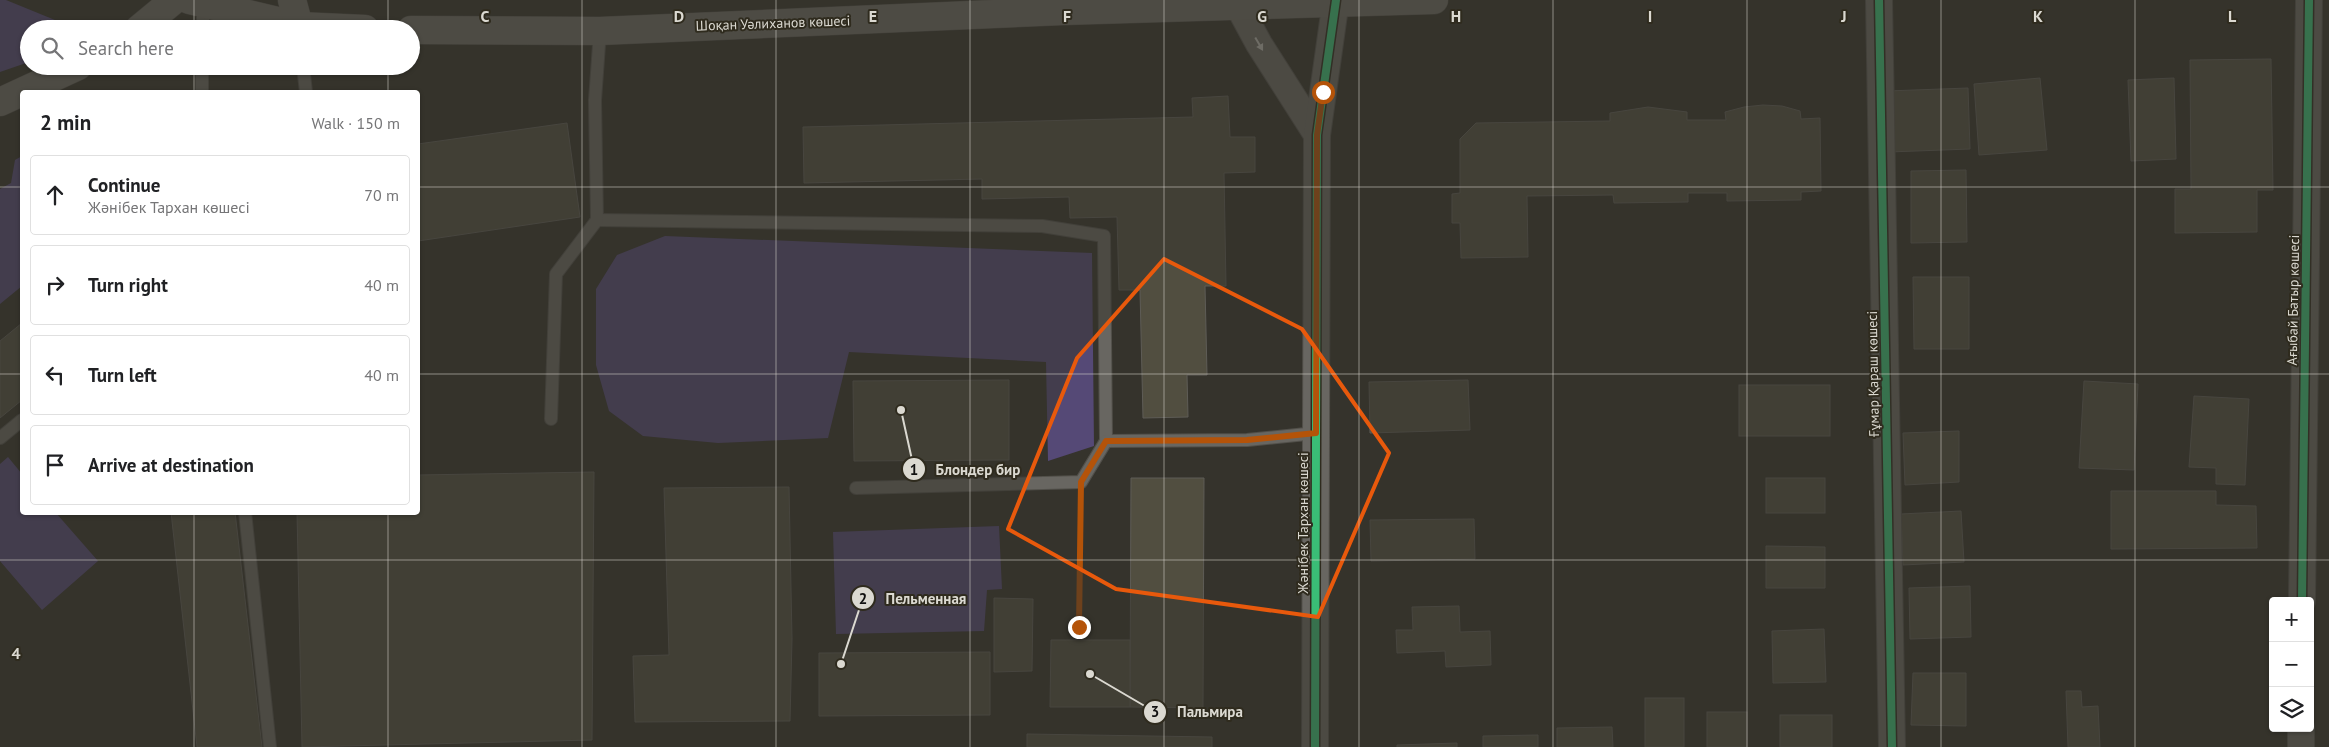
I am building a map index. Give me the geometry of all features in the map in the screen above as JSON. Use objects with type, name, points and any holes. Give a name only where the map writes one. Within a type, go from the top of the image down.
[{"type":"main road","points":[[151,20],[174,0]]},
{"type":"main road","name":"Шоқан Уәлиханов көшесі","points":[[420,30],[600,31],[1063,6],[1434,0]]},
{"type":"main road","points":[[198,11],[310,20]]},
{"type":"main road","points":[[26,90],[58,75]]},
{"type":"main road","points":[[0,102],[20,93]]},
{"type":"street","name":"Ғұмар Қараш көшесі","points":[[1878,0],[1892,747]]},
{"type":"street","name":"Ағыбай Батыр көшесі","points":[[2302,597],[2309,0]]},
{"type":"street","name":"Жәнібек Тархан көшесі","points":[[1315,747],[1317,135],[1336,1]]},
{"type":"street","points":[[1239,3],[1259,44],[1317,135]]},
{"type":"street","points":[[2300,747],[2301,732]]},
{"type":"lane","points":[[551,419],[556,274],[597,220],[595,100],[600,31]]},
{"type":"lane","points":[[202,75],[202,90]]},
{"type":"lane","points":[[304,75],[306,90]]},
{"type":"lane","points":[[597,220],[1042,226],[1104,236],[1106,441],[1081,482],[856,488]]},
{"type":"lane","points":[[0,438],[20,422]]},
{"type":"lane","points":[[1106,441],[1247,440],[1316,433]]},
{"type":"lane","points":[[246,515],[270,747]]},
{"type":"path","points":[[1079,627],[1081,482]]},
{"type":"highlighted area","points":[[1164,259],[1302,329],[1389,453],[1318,617],[1116,589],[1008,529],[1077,358]]},
{"type":"shaded area","points":[[0,0],[6,0],[55,20],[20,20],[20,65],[0,72]]},
{"type":"shaded area","points":[[20,157],[20,288],[0,304],[0,189],[11,183],[15,160]]},
{"type":"shaded area","points":[[665,236],[1092,253],[1094,446],[1048,461],[1046,362],[849,352],[828,438],[718,443],[643,436],[609,411],[596,365],[596,289],[617,255]]},
{"type":"shaded area","points":[[8,457],[20,472],[20,515],[58,515],[98,561],[42,610],[0,561],[0,464]]},
{"type":"shaded area","points":[[999,526],[1002,589],[987,590],[984,631],[836,634],[833,532]]},
{"type":"building","points":[[2271,59],[2273,190],[2257,190],[2257,232],[2175,233],[2175,189],[2191,189],[2190,60]]},
{"type":"building","points":[[2040,78],[2047,150],[1979,155],[1974,84]]},
{"type":"building","points":[[2174,78],[2176,159],[2131,161],[2128,80]]},
{"type":"building","points":[[1968,88],[1970,149],[1889,152],[1887,91]]},
{"type":"building","points":[[1228,96],[1230,137],[1255,137],[1255,172],[1224,173],[1226,286],[1205,286],[1207,375],[1187,375],[1188,417],[1143,418],[1140,290],[1119,290],[1117,217],[1070,218],[1069,197],[982,199],[982,179],[804,183],[803,127],[1193,117],[1192,98]]},
{"type":"building","points":[[1763,105],[1782,106],[1800,111],[1801,119],[1820,118],[1821,191],[1801,192],[1801,200],[1727,201],[1727,193],[1688,193],[1688,202],[1614,203],[1613,195],[1527,196],[1528,257],[1461,258],[1460,223],[1452,223],[1452,194],[1460,193],[1460,139],[1476,123],[1610,121],[1610,113],[1648,107],[1687,112],[1687,120],[1726,120],[1725,112]]},
{"type":"building","points":[[567,123],[580,217],[420,241],[420,144]]},
{"type":"building","points":[[1966,170],[1967,242],[1911,243],[1911,171]]},
{"type":"building","points":[[1913,277],[1969,277],[1969,349],[1914,349]]},
{"type":"building","points":[[20,325],[20,402],[0,418],[0,341]]},
{"type":"building","points":[[1009,380],[1009,460],[854,461],[853,381]]},
{"type":"building","points":[[1468,380],[1470,430],[1370,433],[1369,382]]},
{"type":"building","points":[[2084,381],[2138,384],[2134,470],[2079,468]]},
{"type":"building","points":[[1739,385],[1830,385],[1830,436],[1739,436]]},
{"type":"building","points":[[2194,396],[2249,399],[2245,485],[2216,484],[2216,468],[2189,467]]},
{"type":"building","points":[[1959,431],[1959,482],[1905,485],[1903,433]]},
{"type":"building","points":[[594,472],[592,740],[302,747],[297,515],[420,515],[420,475]]},
{"type":"building","points":[[1131,478],[1204,478],[1203,708],[1130,707]]},
{"type":"building","points":[[1766,478],[1825,478],[1825,513],[1766,513]]},
{"type":"building","points":[[789,487],[792,639],[790,721],[635,722],[633,656],[669,655],[664,488]]},
{"type":"building","points":[[2111,491],[2216,491],[2216,505],[2256,506],[2257,548],[2111,549]]},
{"type":"building","points":[[1961,511],[1964,562],[1903,565],[1901,514]]},
{"type":"building","points":[[171,515],[235,515],[262,747],[197,747]]},
{"type":"building","points":[[1474,519],[1475,559],[1371,561],[1370,520]]},
{"type":"building","points":[[1766,546],[1825,547],[1825,588],[1766,588]]},
{"type":"building","points":[[1970,586],[1971,637],[1910,639],[1909,588]]},
{"type":"building","points":[[994,598],[1033,599],[1032,671],[994,672]]},
{"type":"building","points":[[1459,606],[1460,632],[1490,631],[1491,665],[1446,667],[1445,651],[1397,653],[1396,630],[1413,630],[1412,607]]},
{"type":"building","points":[[1824,629],[1826,682],[1773,683],[1772,631]]},
{"type":"building","points":[[1051,640],[1130,640],[1130,707],[1050,707]]},
{"type":"building","points":[[990,652],[990,715],[819,716],[819,653]]},
{"type":"building","points":[[1913,673],[1966,673],[1966,726],[1911,725]]},
{"type":"building","points":[[2066,691],[2081,691],[2082,707],[2098,706],[2100,747],[2068,747]]},
{"type":"building","points":[[1645,698],[1684,698],[1684,747],[1645,747]]},
{"type":"building","points":[[1707,712],[1747,712],[1747,747],[1707,747]]},
{"type":"building","points":[[1780,715],[1832,715],[1832,747],[1780,747]]},
{"type":"building","points":[[1612,727],[1613,747],[1557,747],[1557,728]]},
{"type":"building","points":[[1027,734],[1212,737],[1212,747],[1027,747]]},
{"type":"building","points":[[1538,735],[1538,747],[1483,747],[1483,736]]},
{"type":"building","points":[[1457,743],[1457,747],[1397,747],[1397,745]]},
{"type":"cycle path","points":[[1315,747],[1317,135],[1336,0]]},
{"type":"cycle path","points":[[1879,0],[1892,747]]},
{"type":"cycle path","points":[[2302,597],[2309,0]]},
{"type":"place","name":"Блондер бир","points":[[901,410]]},
{"type":"place","name":"Пельменная","points":[[841,664]]},
{"type":"place","name":"Пальмира","points":[[1090,674]]},
{"type":"route","points":[[1079,627],[1081,482],[1106,441],[1247,440],[1316,433],[1317,135],[1323,92]]}]
